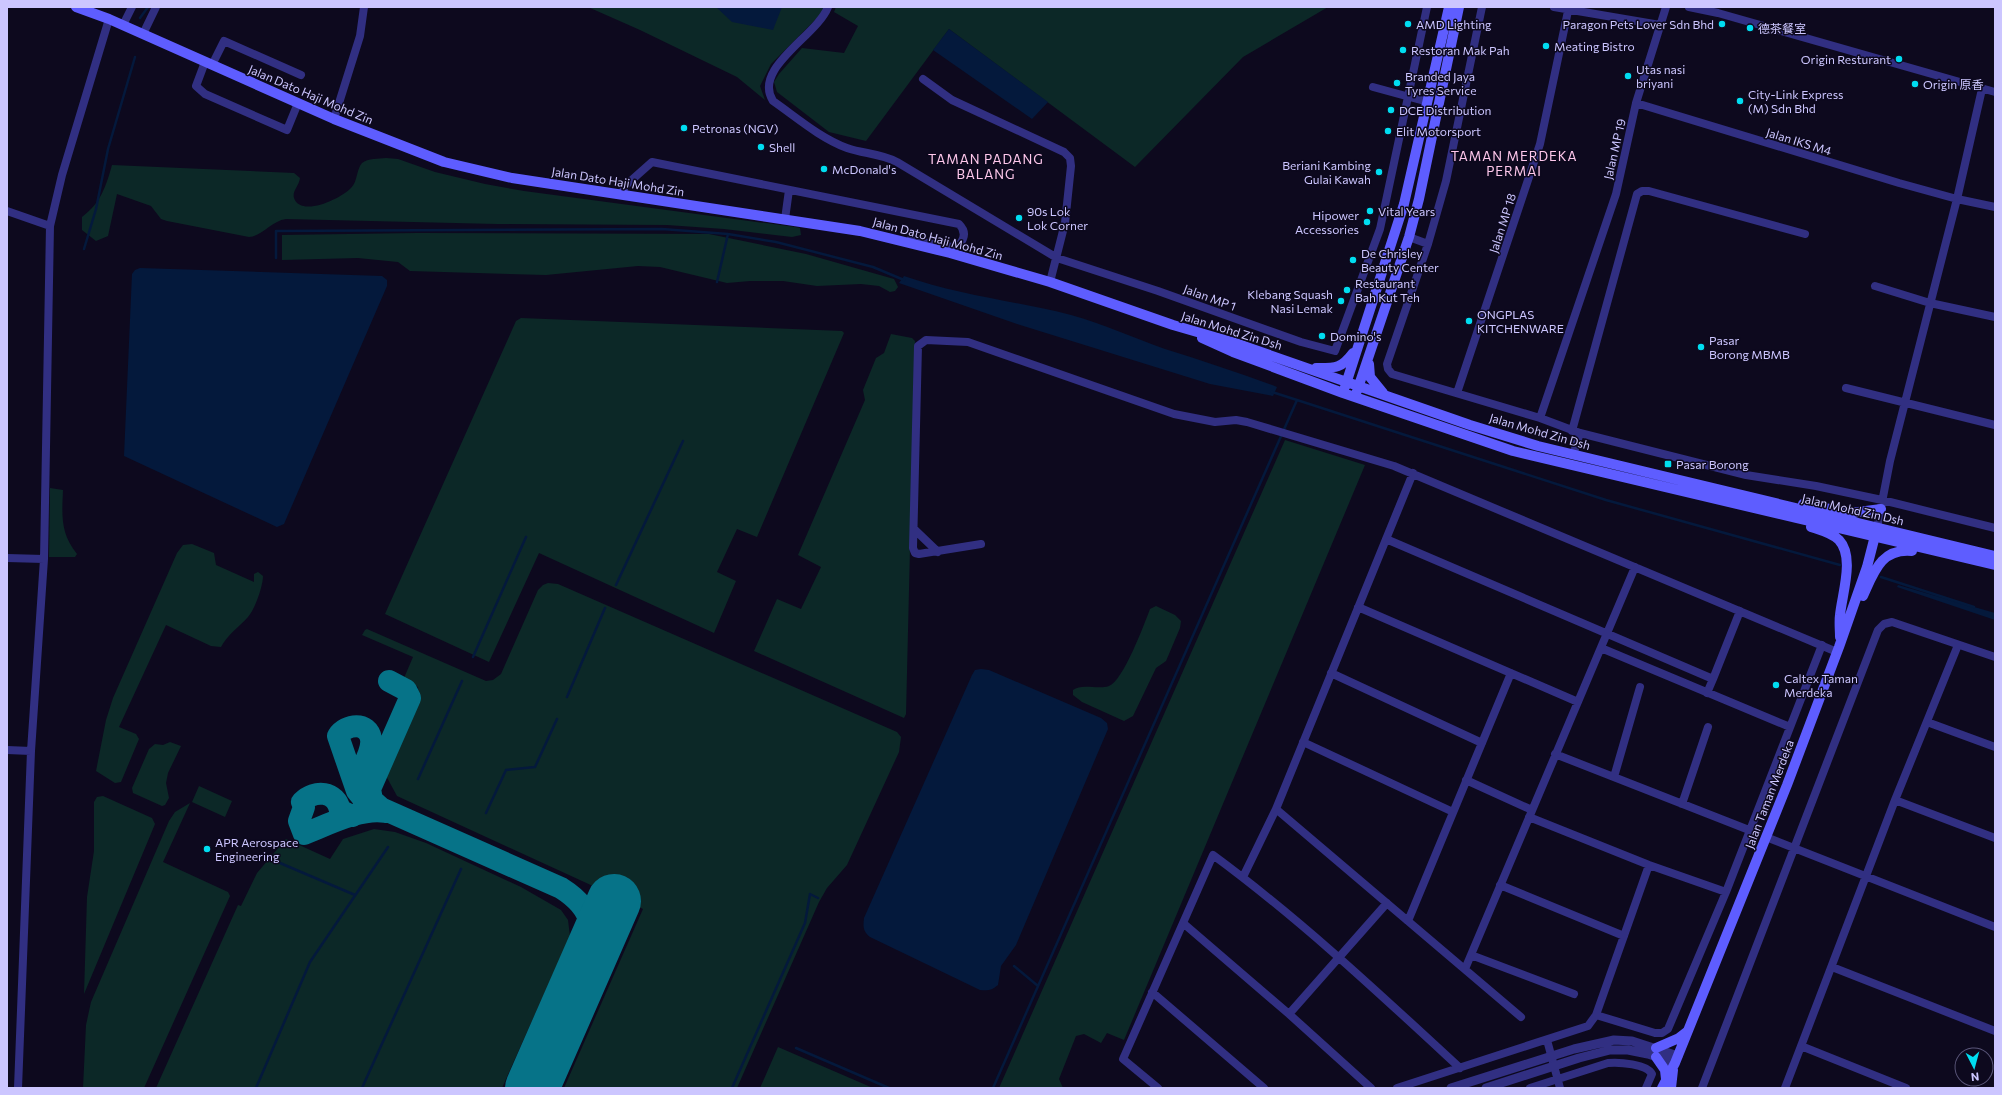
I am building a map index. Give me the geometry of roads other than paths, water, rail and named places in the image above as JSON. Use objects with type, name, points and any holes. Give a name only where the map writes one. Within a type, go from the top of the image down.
[{"type":"main road","name":"Jalan Dato Haji Mohd Zin","points":[[76,7],[123,25],[334,119],[437,159],[483,172],[860,231],[958,255],[1050,282],[1173,325]]},
{"type":"main road","points":[[1343,393],[1404,204],[1449,7]]},
{"type":"main road","points":[[1355,397],[1409,237],[1427,164],[1459,7]]},
{"type":"main road","name":"Jalan Mohd Zin Dsh","points":[[1173,325],[1235,342],[1470,425],[1573,455],[1995,565]]},
{"type":"main road","name":"Jalan Mohd Zin Dsh","points":[[1173,325],[1233,352],[1343,393],[1520,453],[1773,508]]},
{"type":"main road","points":[[1371,346],[1368,368],[1370,377],[1378,389],[1387,396]]},
{"type":"main road","points":[[1308,368],[1335,368],[1341,366],[1357,348]]},
{"type":"main road","points":[[1773,508],[1795,503],[1851,513],[1881,505]]},
{"type":"main road","points":[[1773,508],[1836,538],[1845,548],[1847,557],[1840,614],[1838,649]]},
{"type":"main road","name":"Jalan Mohd Zin Dsh","points":[[1876,533],[1995,556]]},
{"type":"main road","name":"Jalan Taman Merdeka","points":[[1666,1085],[1766,837],[1838,649],[1867,567],[1876,533]]},
{"type":"main road","points":[[1838,649],[1874,573],[1885,558],[1896,550],[1949,554]]},
{"type":"main road","points":[[1666,1085],[1665,1070],[1656,1052],[1688,1031]]},
{"type":"street","points":[[123,25],[132,7]]},
{"type":"street","points":[[143,34],[156,7]]},
{"type":"street","points":[[334,119],[360,36],[364,7]]},
{"type":"street","points":[[828,7],[818,24],[775,68],[769,80],[769,95],[773,101],[828,139],[847,148],[872,153],[887,158],[940,186],[1057,258]]},
{"type":"street","name":"Jalan MP 1","points":[[1057,258],[1158,291],[1301,342],[1335,351],[1380,229],[1427,7]]},
{"type":"street","points":[[1482,7],[1446,181],[1428,244],[1387,364],[1388,369],[1392,374],[1540,418],[1576,432],[1760,478],[1816,486],[1881,505],[1995,528]]},
{"type":"street","points":[[1554,7],[1568,11],[1660,25]]},
{"type":"street","name":"Jalan MP 19","points":[[1540,418],[1616,194],[1636,103],[1666,7]]},
{"type":"street","points":[[1689,7],[1718,10],[1995,92]]},
{"type":"street","name":"Jalan MP 18","points":[[1457,393],[1540,144],[1568,11]]},
{"type":"street","points":[[18,1088],[31,751],[44,559],[50,226],[62,175],[109,19]]},
{"type":"street","points":[[298,103],[287,130],[205,94],[196,86],[208,64],[224,41],[301,75]]},
{"type":"street","points":[[923,79],[952,100],[1064,152],[1070,158],[1071,166],[1065,223],[1050,282]]},
{"type":"street","points":[[1373,87],[1428,102]]},
{"type":"street","points":[[1876,533],[1891,459],[1957,199],[1982,89]]},
{"type":"street","name":"Jalan IKS M4","points":[[1636,103],[1957,199],[1995,207]]},
{"type":"street","points":[[622,194],[624,186],[652,162],[959,224],[963,228],[964,233],[963,240],[959,245],[951,246],[914,239],[897,240]]},
{"type":"street","points":[[785,219],[789,190]]},
{"type":"street","points":[[1573,455],[1576,432],[1637,194],[1642,191],[1649,191],[1805,234]]},
{"type":"street","points":[[7,211],[50,226]]},
{"type":"street","points":[[1409,237],[1428,244]]},
{"type":"street","points":[[1875,286],[1930,303],[1995,317]]},
{"type":"street","points":[[980,544],[919,554],[915,553],[913,548],[918,346],[926,340],[968,342],[1174,414],[1215,422],[1236,420],[1247,422],[1375,460],[1413,474],[1822,646],[1838,649]]},
{"type":"street","points":[[1846,388],[1995,424]]},
{"type":"street","points":[[1243,877],[1276,809],[1413,474]]},
{"type":"street","points":[[914,529],[938,552]]},
{"type":"street","points":[[1386,539],[1713,679]]},
{"type":"street","points":[[7,558],[44,559]]},
{"type":"street","points":[[1465,969],[1635,567]]},
{"type":"street","points":[[1358,607],[1578,702]]},
{"type":"street","points":[[1707,693],[1740,611]]},
{"type":"street","points":[[1702,1088],[1878,630],[1884,624],[1892,622],[1995,657]]},
{"type":"street","points":[[1785,1088],[1895,800],[1958,645]]},
{"type":"street","points":[[1596,1015],[1654,1034],[1662,1033],[1668,1028],[1726,892],[1822,646]]},
{"type":"street","points":[[1601,648],[1790,728]]},
{"type":"street","points":[[1408,921],[1511,673]]},
{"type":"street","points":[[1331,674],[1482,743]]},
{"type":"street","points":[[1614,777],[1640,687]]},
{"type":"street","points":[[1927,722],[1995,747]]},
{"type":"street","points":[[1682,804],[1708,727]]},
{"type":"street","points":[[1303,742],[1453,812]]},
{"type":"street","points":[[7,750],[31,751]]},
{"type":"street","points":[[1555,754],[1749,830]]},
{"type":"street","points":[[1466,780],[1530,814],[1649,865],[1726,892]]},
{"type":"street","points":[[1895,800],[1995,838]]},
{"type":"street","points":[[1276,809],[1521,1017]]},
{"type":"street","points":[[1766,837],[1995,927]]},
{"type":"street","points":[[1158,1088],[1123,1060],[1212,855],[1243,877],[1339,957],[1460,1068]]},
{"type":"street","points":[[1397,1088],[1588,1026],[1596,1015],[1649,865]]},
{"type":"street","points":[[1500,885],[1624,936]]},
{"type":"street","points":[[1290,1014],[1387,903]]},
{"type":"street","points":[[1183,923],[1290,1014],[1371,1088]]},
{"type":"street","points":[[1471,955],[1574,994]]},
{"type":"street","points":[[1832,967],[1995,1031]]},
{"type":"street","points":[[1152,992],[1264,1088]]},
{"type":"street","points":[[1547,1040],[1560,1088]]},
{"type":"street","points":[[1452,1088],[1552,1056],[1614,1040],[1632,1041],[1675,1062]]},
{"type":"street","points":[[1801,1046],[1906,1088]]},
{"type":"street","points":[[1486,1088],[1610,1050],[1656,1052]]},
{"type":"street","points":[[1530,1088],[1608,1063],[1627,1063],[1651,1072],[1646,1088]]},
{"type":"water","points":[[716,7],[782,7],[773,30],[732,22]]},
{"type":"water","points":[[949,29],[1048,102],[1032,119],[933,50]]},
{"type":"water","points":[[140,268],[382,276],[387,280],[387,286],[284,524],[277,527],[124,456],[132,274],[135,270]]},
{"type":"water","points":[[904,276],[924,283],[966,293],[1071,315],[1277,387],[1273,396],[1210,384],[1017,324],[899,283]]},
{"type":"water","points":[[1898,585],[1995,613],[1995,620],[1897,587]]},
{"type":"water","points":[[975,670],[989,670],[1101,718],[1107,723],[1108,729],[1016,945],[1001,966],[998,985],[992,989],[985,990],[980,990],[870,937],[864,929],[864,918],[972,675]]},
{"type":"waterway","points":[[140,18],[148,7]]},
{"type":"waterway","points":[[84,249],[96,209],[108,149],[135,57]]},
{"type":"waterway","points":[[276,258],[276,231],[662,229],[728,234],[776,242],[873,267],[904,280]]},
{"type":"waterway","points":[[717,282],[728,234]]},
{"type":"waterway","points":[[1272,392],[1297,400]]},
{"type":"waterway","points":[[993,1088],[1297,400],[1606,500],[1840,565]]},
{"type":"waterway","points":[[616,585],[683,441]]},
{"type":"waterway","points":[[473,657],[526,537]]},
{"type":"waterway","points":[[1881,577],[1974,607]]},
{"type":"waterway","points":[[567,697],[605,608]]},
{"type":"waterway","points":[[418,779],[462,681]]},
{"type":"waterway","points":[[486,813],[506,770],[535,767],[557,719]]},
{"type":"waterway","points":[[256,1088],[310,962],[388,847]]},
{"type":"waterway","points":[[280,863],[355,895]]},
{"type":"waterway","points":[[362,1088],[461,869]]},
{"type":"waterway","points":[[732,1088],[805,923],[810,894],[818,898]]},
{"type":"waterway","points":[[1014,966],[1038,986]]},
{"type":"waterway","points":[[796,1048],[889,1088]]},
{"type":"place","name":"AMD Lighting","points":[[1408,24]]},
{"type":"place","name":"Paragon Pets Lover Sdn Bhd","points":[[1722,24]]},
{"type":"place","name":"德茶餐室","points":[[1750,28]]},
{"type":"place","name":"Meating Bistro","points":[[1546,46]]},
{"type":"place","name":"Restoran Mak Pah","points":[[1403,50]]},
{"type":"place","name":"Origin Resturant","points":[[1899,59]]},
{"type":"place","name":"Utas nasi briyani","points":[[1628,76]]},
{"type":"place","name":"Branded Jaya Tyres Service","points":[[1397,83]]},
{"type":"place","name":"Origin 原香","points":[[1915,84]]},
{"type":"place","name":"City-Link Express (M) Sdn Bhd","points":[[1740,101]]},
{"type":"place","name":"DCE Distribution","points":[[1391,110]]},
{"type":"place","name":"Petronas (NGV)","points":[[684,128]]},
{"type":"place","name":"Elit Motorsport","points":[[1388,131]]},
{"type":"place","name":"Shell","points":[[761,147]]},
{"type":"place","name":"McDonald's","points":[[824,169]]},
{"type":"place","name":"Beriani Kambing Gulai Kawah","points":[[1379,172]]},
{"type":"place","name":"Vital Years","points":[[1370,211]]},
{"type":"place","name":"90s Lok Lok Corner","points":[[1019,218]]},
{"type":"place","name":"Hipower Accessories","points":[[1367,222]]},
{"type":"place","name":"De Chrisley Beauty Center","points":[[1353,260]]},
{"type":"place","name":"Restaurant Bah Kut Teh","points":[[1347,290]]},
{"type":"place","name":"Klebang Squash Nasi Lemak","points":[[1341,301]]},
{"type":"place","name":"ONGPLAS KITCHENWARE","points":[[1469,321]]},
{"type":"place","name":"Domino's","points":[[1322,336]]},
{"type":"place","name":"Pasar Borong MBMB","points":[[1701,347]]},
{"type":"place","name":"Pasar Borong","points":[[1668,464]]},
{"type":"place","name":"Caltex Taman Merdeka","points":[[1776,685]]},
{"type":"place","name":"APR Aerospace Engineering","points":[[207,849]]},
{"type":"district","name":"TAMAN MERDEKA PERMAI","points":[[1514,164]]},
{"type":"district","name":"TAMAN PADANG BALANG","points":[[986,166]]}]
